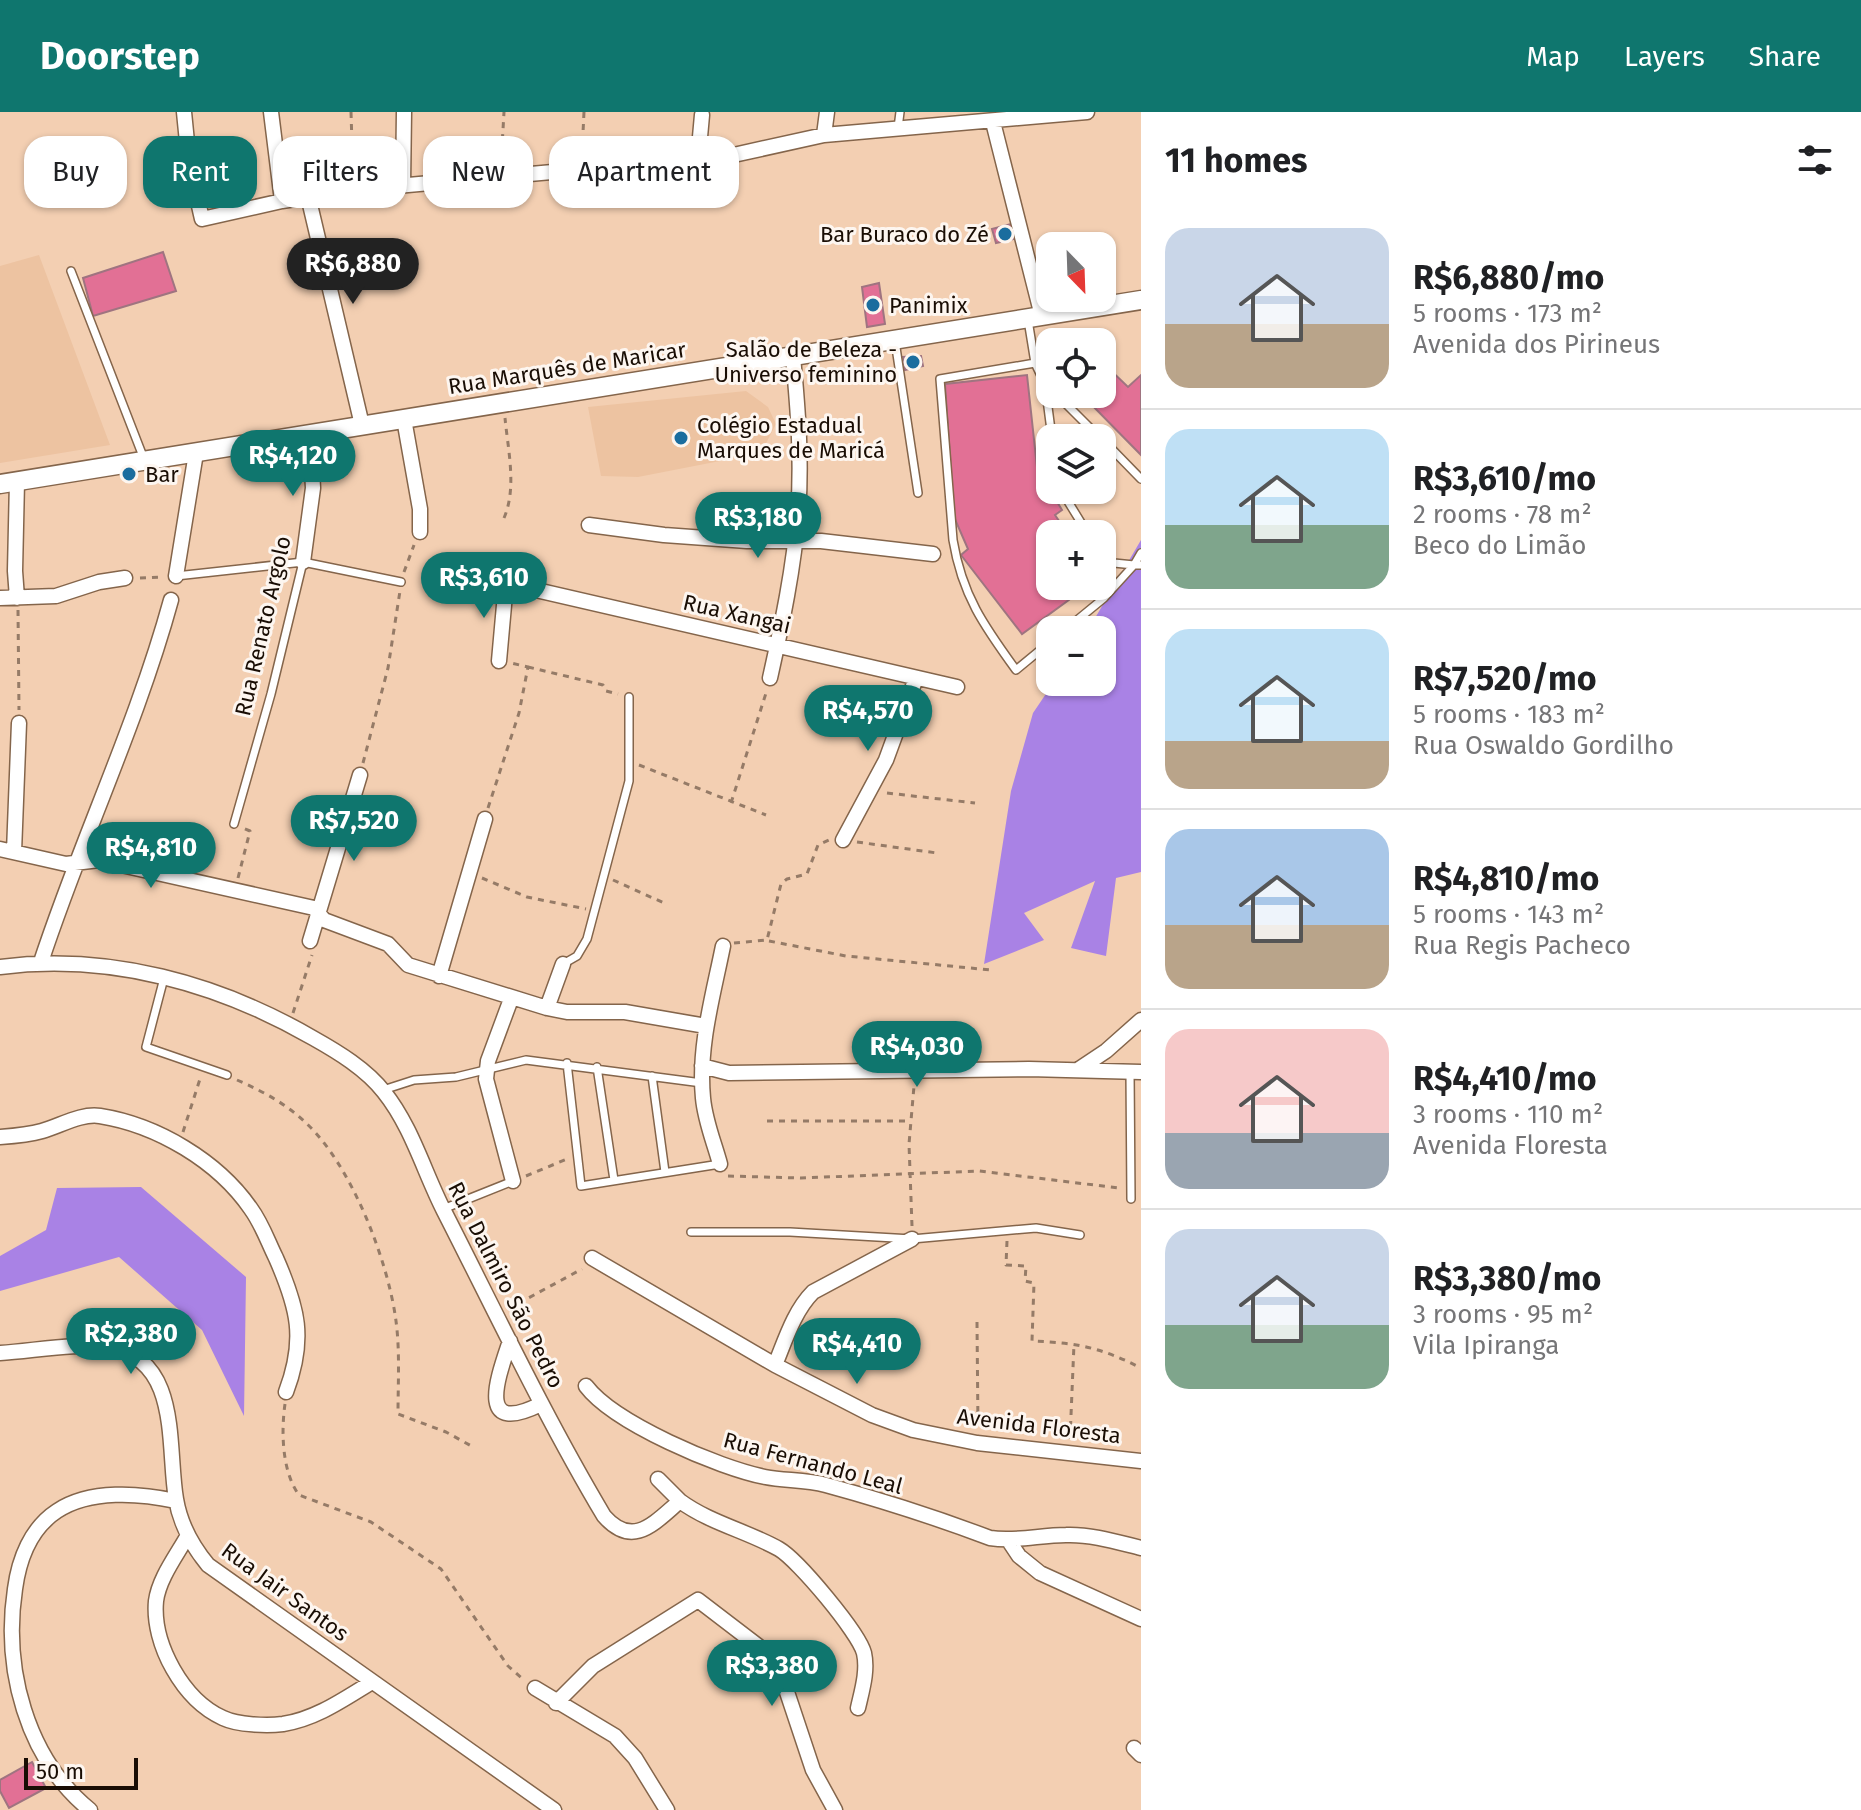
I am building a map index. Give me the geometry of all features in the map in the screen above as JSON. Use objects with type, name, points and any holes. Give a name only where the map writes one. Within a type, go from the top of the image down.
[{"type":"main road","name":"Rua Marquês de Maricar","points":[[9,482],[1141,300]]},
{"type":"street","points":[[184,112],[189,162],[202,219],[273,203]]},
{"type":"street","points":[[271,112],[274,136]]},
{"type":"street","points":[[404,112],[404,136]]},
{"type":"street","points":[[824,135],[827,112]]},
{"type":"street","points":[[739,154],[824,135],[1087,112]]},
{"type":"street","points":[[700,136],[702,115]]},
{"type":"street","points":[[993,122],[1035,318]]},
{"type":"street","points":[[311,208],[362,425]]},
{"type":"street","points":[[770,678],[799,509],[799,422],[793,357]]},
{"type":"street","points":[[404,419],[420,509],[420,532]]},
{"type":"street","name":"Rua Renato Argolo","points":[[303,562],[313,488],[310,434]]},
{"type":"street","points":[[176,576],[196,453]]},
{"type":"street","points":[[9,482],[17,598]]},
{"type":"street","points":[[589,525],[664,535],[747,541],[796,540],[933,554]]},
{"type":"street","points":[[0,598],[56,596],[99,582],[125,578]]},
{"type":"street","name":"Rua Xangai","points":[[499,661],[506,583],[957,687]]},
{"type":"street","points":[[41,962],[141,699],[171,600]]},
{"type":"street","points":[[843,840],[886,760],[916,678]]},
{"type":"street","points":[[19,723],[7,851],[66,864],[99,860],[314,908],[324,920],[382,940],[408,965],[511,999],[567,1012],[625,1012],[706,1026]]},
{"type":"street","points":[[310,941],[360,775]]},
{"type":"street","points":[[439,976],[485,819]]},
{"type":"street","points":[[720,1164],[706,1115],[702,1066],[706,1026],[723,946]]},
{"type":"street","name":"Rua Dalmiro São Pedro","points":[[0,967],[41,962],[86,964],[165,976],[248,1005],[289,1024],[352,1062],[383,1090],[398,1112],[541,1404],[604,1516],[620,1531],[629,1533],[643,1530],[680,1501]]},
{"type":"street","points":[[547,1008],[563,964]]},
{"type":"street","points":[[511,999],[486,1068],[486,1079],[513,1181]]},
{"type":"street","points":[[1079,1070],[1141,1020]]},
{"type":"street","points":[[702,1066],[729,1073],[1135,1072]]},
{"type":"street","points":[[0,1137],[38,1132],[96,1115],[150,1128],[179,1143],[227,1182],[250,1208],[264,1231],[290,1291],[299,1344],[286,1392]]},
{"type":"street","points":[[775,1365],[793,1323],[813,1292],[912,1239]]},
{"type":"street","name":"Avenida Floresta","points":[[592,1258],[775,1365],[872,1415],[913,1430],[977,1443],[1141,1461]]},
{"type":"street","points":[[510,1341],[497,1382],[497,1404],[502,1413],[511,1415],[541,1404]]},
{"type":"street","name":"Rua Jair Santos","points":[[0,1353],[92,1346],[130,1353],[145,1363],[156,1377],[167,1410],[176,1501],[197,1552],[215,1571],[554,1810]]},
{"type":"street","name":"Rua Fernando Leal","points":[[586,1386],[611,1410],[691,1452],[763,1477],[811,1481],[838,1488],[990,1538],[1009,1541],[1082,1536],[1141,1548]]},
{"type":"street","points":[[658,1479],[696,1513],[778,1549],[800,1567],[862,1646],[866,1666],[858,1708]]},
{"type":"street","points":[[90,1810],[56,1773],[35,1735],[20,1697],[11,1633],[16,1577],[23,1554],[34,1534],[45,1520],[60,1509],[106,1496],[131,1495],[176,1501]]},
{"type":"street","points":[[188,1535],[162,1582],[156,1599],[156,1620],[170,1664],[181,1683],[200,1701],[223,1718],[247,1723],[282,1724],[306,1719],[328,1709],[372,1682]]},
{"type":"street","points":[[1009,1541],[1019,1556],[1040,1573],[1141,1619]]},
{"type":"street","points":[[556,1703],[593,1666],[693,1601],[702,1602],[762,1649],[773,1664],[786,1689],[813,1770],[835,1810]]},
{"type":"street","points":[[535,1688],[615,1736],[635,1758],[667,1810]]},
{"type":"lane","points":[[898,130],[900,112]]},
{"type":"lane","points":[[71,271],[145,461]]},
{"type":"lane","points":[[1035,318],[1035,363],[940,379],[953,540],[957,563],[972,606],[1016,670],[1036,654]]},
{"type":"lane","points":[[895,341],[918,493]]},
{"type":"lane","points":[[1070,408],[1086,424]]},
{"type":"lane","points":[[1116,454],[1141,479]]},
{"type":"lane","points":[[1082,616],[1137,565],[1141,553]]},
{"type":"lane","points":[[176,576],[303,562],[401,582]]},
{"type":"lane","name":"Rua Renato Argolo","points":[[234,824],[271,694],[303,562]]},
{"type":"lane","points":[[1116,563],[1137,565]]},
{"type":"lane","points":[[563,964],[583,949],[629,781],[629,697]]},
{"type":"lane","points":[[165,976],[146,1047],[227,1075]]},
{"type":"lane","points":[[383,1090],[414,1080],[456,1077],[526,1060],[702,1083]]},
{"type":"lane","points":[[567,1063],[581,1186],[720,1164]]},
{"type":"lane","points":[[597,1067],[614,1180]]},
{"type":"lane","points":[[1131,1194],[1135,1072]]},
{"type":"lane","points":[[652,1076],[665,1172]]},
{"type":"lane","points":[[443,1209],[513,1181]]},
{"type":"lane","points":[[691,1232],[790,1232],[912,1239],[1036,1228],[1080,1235]]},
{"type":"path","points":[[351,112],[352,136]]},
{"type":"path","points":[[503,136],[504,112]]},
{"type":"path","points":[[583,136],[584,112]]},
{"type":"path","points":[[503,403],[511,493],[504,518]]},
{"type":"path","points":[[360,775],[394,638],[401,582],[420,532]]},
{"type":"path","points":[[125,578],[176,576]]},
{"type":"path","points":[[17,598],[19,723]]},
{"type":"path","points":[[499,661],[603,685],[606,691],[629,697]]},
{"type":"path","points":[[485,819],[519,713],[528,667]]},
{"type":"path","points":[[731,803],[770,678]]},
{"type":"path","points":[[631,762],[766,815]]},
{"type":"path","points":[[871,790],[975,803]]},
{"type":"path","points":[[234,824],[250,831],[235,890]]},
{"type":"path","points":[[767,940],[781,884],[787,879],[807,874],[817,847],[822,842],[843,840],[937,853]]},
{"type":"path","points":[[469,873],[527,897],[593,911]]},
{"type":"path","points":[[602,875],[664,903]]},
{"type":"path","points":[[723,946],[749,940],[767,940],[846,956],[991,970]]},
{"type":"path","points":[[289,1024],[316,942],[310,941]]},
{"type":"path","points":[[179,1143],[204,1065]]},
{"type":"path","points":[[912,1239],[909,1172],[914,1071]]},
{"type":"path","points":[[227,1075],[286,1106],[318,1135],[342,1169],[377,1244],[388,1281],[397,1324],[398,1414],[446,1432],[475,1448]]},
{"type":"path","points":[[767,1121],[910,1121]]},
{"type":"path","points":[[513,1181],[578,1155]]},
{"type":"path","points":[[720,1164],[727,1176],[801,1178],[979,1171],[1058,1178],[1131,1194]]},
{"type":"path","points":[[1008,1230],[1006,1265],[1026,1266],[1025,1281],[1034,1283],[1032,1341],[1074,1344],[1106,1351],[1141,1368]]},
{"type":"path","points":[[497,1314],[579,1273],[592,1258]]},
{"type":"path","points":[[977,1322],[977,1443]]},
{"type":"path","points":[[1069,1455],[1074,1344]]},
{"type":"path","points":[[286,1392],[283,1418],[285,1451],[290,1478],[299,1495],[371,1522],[441,1569],[508,1666],[535,1688]]},
{"type":"shaded area","points":[[39,255],[110,445],[0,463],[0,266]]},
{"type":"shaded area","name":"Colégio Estadual Marques de Maricá","points":[[746,391],[768,407],[776,424],[761,453],[638,477],[601,476],[588,407]]},
{"type":"shaded area","points":[[1141,540],[1141,872],[1116,878],[1106,956],[1071,948],[1095,881],[1024,913],[1044,940],[984,964],[1011,791],[1033,713],[1045,696],[1116,696],[1116,616],[1096,616],[1106,600],[1116,600],[1116,582]]},
{"type":"shaded area","points":[[141,1187],[246,1277],[244,1416],[202,1330],[119,1257],[0,1291],[0,1256],[46,1230],[57,1188]]},
{"type":"building","name":"Bar Buraco do Zé","points":[[1015,223],[1018,238],[996,243],[992,229]]},
{"type":"building","points":[[163,252],[176,291],[93,316],[83,278]]},
{"type":"building","name":"Panimix","points":[[879,283],[885,324],[867,327],[862,287]]},
{"type":"building","name":"Salão de Beleza - Universo feminino","points":[[921,356],[923,366],[905,370],[903,357]]},
{"type":"building","points":[[1027,375],[1036,458],[1036,504],[1058,504],[1062,510],[1055,515],[1058,520],[1036,520],[1036,600],[1069,600],[1047,616],[1036,616],[1036,624],[1022,634],[961,555],[968,549],[954,517],[945,384]]},
{"type":"building","points":[[1116,375],[1128,387],[1141,375],[1141,455],[1116,430],[1116,424],[1111,424],[1095,408],[1116,408]]},
{"type":"building","points":[[32,1762],[46,1788],[9,1808],[0,1791],[0,1780]]},
{"type":"place","name":"Bar Buraco do Zé","points":[[1005,234]]},
{"type":"place","name":"Panimix","points":[[873,305]]},
{"type":"place","name":"Salão de Beleza - Universo feminino","points":[[913,362]]},
{"type":"place","name":"Colégio Estadual Marques de Maricá","points":[[681,438]]},
{"type":"place","name":"Bar","points":[[129,474]]}]
